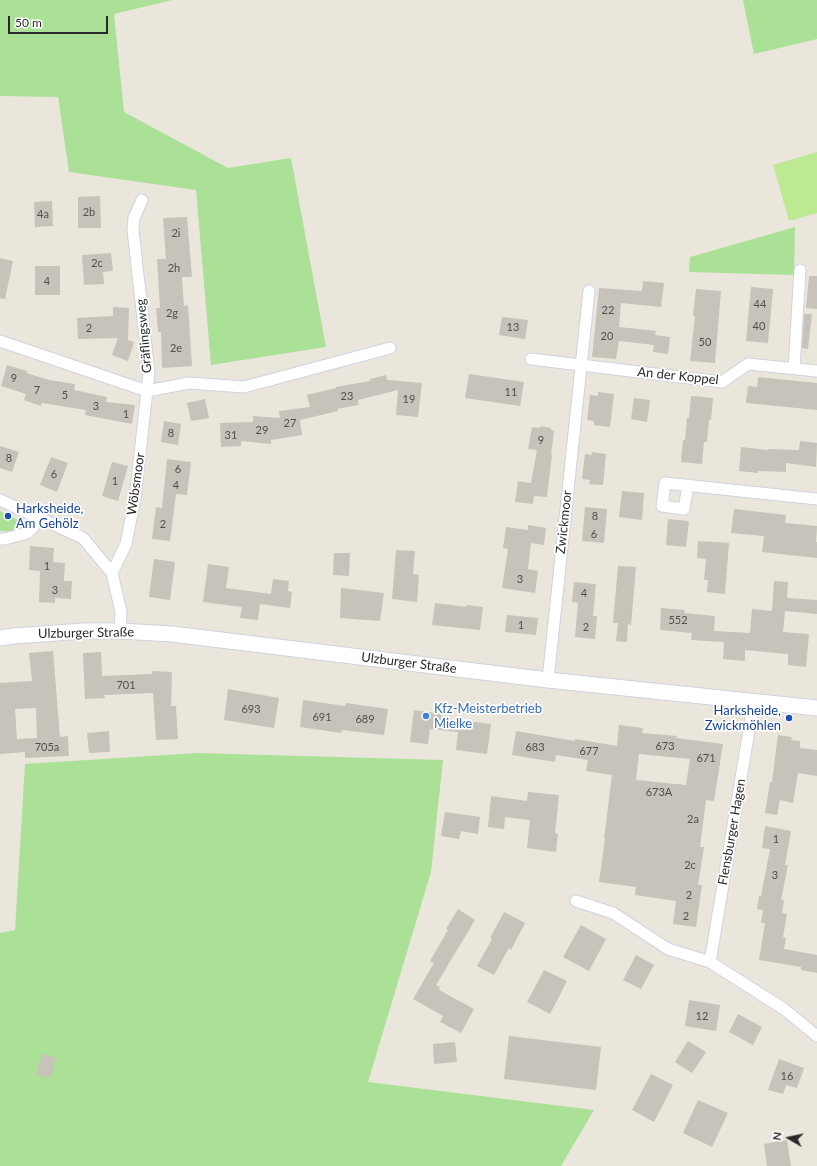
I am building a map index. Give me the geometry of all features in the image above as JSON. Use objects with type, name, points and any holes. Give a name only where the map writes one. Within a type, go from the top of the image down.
[{"type":"main road","name":"Ulzburger Straße","points":[[0,638],[84,630],[196,636],[548,680],[817,708]]},
{"type":"street","name":"Gräflingsweg","points":[[0,341],[147,391],[149,373],[133,230],[134,218],[142,200]]},
{"type":"street","points":[[794,368],[800,270]]},
{"type":"street","name":"Zwickmoor","points":[[548,680],[588,291]]},
{"type":"street","points":[[147,391],[189,383],[244,387],[390,348]]},
{"type":"street","points":[[531,359],[581,365]]},
{"type":"street","name":"An der Koppel","points":[[581,365],[722,382],[748,364],[817,370]]},
{"type":"street","name":"Wöbsmoor","points":[[112,573],[126,544],[136,498],[147,391]]},
{"type":"street","points":[[688,485],[817,499]]},
{"type":"street","points":[[0,500],[40,520],[82,538],[112,573],[121,612],[120,631]]},
{"type":"street","points":[[0,539],[27,533],[40,520]]},
{"type":"street","name":"Flensburger Hagen","points":[[710,962],[754,701]]},
{"type":"street","points":[[576,901],[613,913],[668,949],[710,962],[784,1009],[817,1036]]},
{"type":"green space","points":[[0,0],[172,0],[114,14],[124,112],[228,168],[291,158],[326,347],[211,365],[196,190],[69,172],[58,97],[0,96]]},
{"type":"green space","points":[[743,0],[817,0],[817,39],[754,54]]},
{"type":"green space","points":[[817,152],[817,213],[789,221],[773,165]]},
{"type":"green space","points":[[795,227],[794,275],[689,272],[690,257]]},
{"type":"green space","points":[[0,511],[20,521],[18,527],[11,531],[0,531]]},
{"type":"green space","points":[[197,753],[443,760],[431,872],[368,1082],[594,1110],[561,1166],[0,1166],[0,933],[15,930],[25,764]]},
{"type":"building","points":[[100,196],[101,228],[78,228],[78,197]]},
{"type":"building","points":[[52,201],[53,226],[35,227],[34,202]]},
{"type":"building","points":[[187,217],[192,277],[182,277],[184,306],[188,305],[192,366],[162,368],[161,332],[158,332],[156,308],[160,308],[157,259],[166,259],[163,218]]},
{"type":"building","points":[[111,253],[113,271],[103,272],[104,284],[84,285],[82,255]]},
{"type":"building","points":[[0,258],[13,261],[5,299],[0,298]]},
{"type":"building","points":[[35,266],[60,266],[60,295],[35,295]]},
{"type":"building","points":[[809,276],[817,276],[817,309],[806,308]]},
{"type":"building","points":[[643,281],[664,283],[661,307],[621,303],[619,327],[656,331],[655,335],[670,337],[668,354],[653,352],[654,345],[619,341],[616,359],[592,357],[599,288],[642,291]]},
{"type":"building","points":[[751,287],[773,289],[768,343],[746,341]]},
{"type":"building","points":[[696,289],[721,291],[715,363],[690,361],[695,316],[693,316]]},
{"type":"building","points":[[113,307],[129,308],[128,340],[134,342],[128,361],[112,355],[118,338],[78,339],[77,318],[113,316]]},
{"type":"building","points":[[804,314],[812,314],[808,349],[802,348]]},
{"type":"building","points":[[502,317],[528,320],[525,339],[499,335]]},
{"type":"building","points":[[7,365],[49,380],[75,384],[74,390],[107,397],[106,402],[135,405],[132,424],[85,415],[86,410],[42,403],[41,406],[24,400],[26,394],[1,386]]},
{"type":"building","points":[[469,374],[524,382],[520,406],[465,398]]},
{"type":"building","points":[[386,375],[387,380],[422,383],[418,417],[396,415],[398,390],[358,400],[359,405],[337,409],[338,411],[300,420],[302,435],[271,440],[271,444],[241,441],[241,446],[221,447],[220,423],[253,422],[253,416],[280,418],[279,411],[310,407],[307,395],[336,387],[370,381],[370,379]]},
{"type":"building","points":[[758,377],[817,383],[817,410],[746,403],[748,386],[757,387]]},
{"type":"building","points":[[598,392],[614,394],[610,427],[594,425],[594,421],[587,420],[590,395],[598,396]]},
{"type":"building","points":[[691,396],[713,398],[707,442],[704,442],[702,464],[681,462],[687,418],[689,418]]},
{"type":"building","points":[[634,398],[650,400],[647,422],[631,419]]},
{"type":"building","points":[[205,399],[209,418],[191,421],[187,403]]},
{"type":"building","points":[[164,421],[181,424],[178,445],[161,442]]},
{"type":"building","points":[[540,426],[551,428],[551,430],[554,431],[547,497],[534,496],[533,504],[515,502],[518,481],[531,483],[537,450],[528,449],[532,427],[539,428]]},
{"type":"building","points":[[800,441],[817,443],[816,467],[786,463],[786,472],[758,471],[758,473],[739,471],[741,447],[768,450],[799,450]]},
{"type":"building","points":[[0,446],[19,452],[12,472],[0,468]]},
{"type":"building","points":[[592,452],[606,454],[603,485],[589,484],[590,480],[582,479],[585,454],[592,455]]},
{"type":"building","points":[[51,457],[68,463],[57,492],[40,485]]},
{"type":"building","points":[[167,459],[191,462],[187,495],[176,494],[170,541],[152,539],[156,507],[162,508]]},
{"type":"building","points":[[112,462],[128,466],[118,501],[102,496]]},
{"type":"building","points":[[622,491],[644,493],[642,520],[619,517]]},
{"type":"building","points":[[585,507],[607,509],[604,543],[582,541]]},
{"type":"building","points":[[734,509],[786,515],[785,523],[817,526],[817,558],[762,552],[764,536],[731,533]]},
{"type":"building","points":[[668,519],[689,521],[686,547],[666,545]]},
{"type":"building","points":[[528,525],[546,528],[544,545],[531,543],[528,569],[538,571],[535,593],[502,588],[508,549],[503,548],[506,527],[528,530]]},
{"type":"building","points":[[698,541],[729,543],[725,594],[707,592],[708,580],[704,580],[706,559],[697,558]]},
{"type":"building","points":[[30,546],[54,548],[53,562],[65,563],[64,581],[72,581],[71,599],[55,598],[55,603],[39,602],[40,571],[29,570]]},
{"type":"building","points":[[396,550],[415,551],[413,574],[419,575],[417,602],[392,599]]},
{"type":"building","points":[[334,553],[350,553],[349,576],[333,575]]},
{"type":"building","points":[[154,559],[175,562],[170,600],[149,597]]},
{"type":"building","points":[[208,564],[229,567],[226,588],[271,594],[273,579],[289,581],[288,591],[292,592],[290,608],[260,604],[258,620],[240,618],[242,607],[203,602]]},
{"type":"building","points":[[618,566],[636,567],[631,625],[628,624],[627,642],[616,641],[618,623],[613,623]]},
{"type":"building","points":[[774,581],[788,582],[787,598],[817,600],[817,614],[785,611],[783,632],[809,634],[806,667],[788,665],[788,654],[745,650],[745,661],[723,659],[724,642],[691,640],[692,633],[660,630],[661,608],[685,610],[684,613],[715,616],[714,631],[750,633],[752,609],[772,611]]},
{"type":"building","points":[[574,582],[596,584],[593,616],[597,616],[595,639],[575,637],[578,603],[572,602]]},
{"type":"building","points":[[341,588],[384,593],[380,621],[340,618]]},
{"type":"building","points":[[435,603],[466,607],[466,605],[483,607],[480,630],[432,625]]},
{"type":"building","points":[[507,615],[538,618],[536,635],[505,632]]},
{"type":"building","points":[[53,651],[60,737],[68,736],[69,756],[25,758],[25,752],[0,754],[0,683],[32,681],[29,653]],"holes":[[[36,708],[37,738],[17,739],[15,709]]]},
{"type":"building","points":[[101,652],[102,676],[152,674],[152,671],[172,672],[171,706],[176,706],[178,739],[156,740],[153,693],[104,695],[105,698],[85,699],[83,653]]},
{"type":"building","points":[[228,689],[279,698],[274,728],[224,720]]},
{"type":"building","points":[[303,700],[345,706],[346,703],[388,709],[384,735],[342,730],[341,733],[300,727]]},
{"type":"building","points":[[414,710],[442,714],[441,718],[491,724],[487,754],[456,750],[458,732],[430,729],[428,744],[410,742]]},
{"type":"building","points":[[619,725],[643,728],[642,733],[677,736],[676,738],[723,744],[714,801],[706,800],[700,847],[704,847],[698,885],[702,885],[696,927],[673,924],[676,901],[635,895],[636,887],[599,882],[612,775],[586,771],[588,760],[556,755],[555,762],[512,755],[516,731],[575,741],[575,739],[617,746]],"holes":[[[639,754],[690,759],[686,785],[636,780]]]},
{"type":"building","points":[[109,731],[110,752],[89,753],[87,733]]},
{"type":"building","points":[[778,735],[792,737],[791,740],[800,741],[800,748],[817,750],[817,776],[798,773],[793,803],[780,800],[777,815],[765,813],[770,782],[772,782]]},
{"type":"building","points":[[528,792],[559,795],[555,833],[558,834],[556,852],[527,848],[530,820],[505,817],[504,829],[488,827],[491,796],[527,801]]},
{"type":"building","points":[[445,812],[480,817],[478,834],[461,831],[459,839],[441,836]]},
{"type":"building","points":[[765,826],[791,831],[785,865],[788,865],[781,900],[784,900],[782,913],[787,914],[783,937],[786,938],[784,949],[817,955],[817,973],[801,970],[801,967],[759,960],[765,923],[761,923],[763,910],[757,909],[770,849],[762,848]]},
{"type":"building","points":[[458,909],[475,920],[436,985],[440,987],[439,990],[474,1009],[461,1033],[440,1022],[443,1016],[413,999],[434,963],[430,961]]},
{"type":"building","points":[[504,912],[525,923],[511,950],[509,948],[494,975],[477,966],[492,939],[490,938]]},
{"type":"building","points":[[581,925],[606,939],[589,971],[563,957]]},
{"type":"building","points":[[636,955],[654,965],[641,989],[623,980]]},
{"type":"building","points":[[544,970],[567,981],[550,1014],[527,1002]]},
{"type":"building","points":[[689,1000],[720,1005],[716,1031],[685,1026]]},
{"type":"building","points":[[738,1014],[762,1027],[753,1045],[729,1032]]},
{"type":"building","points":[[509,1036],[601,1047],[596,1090],[504,1079]]},
{"type":"building","points":[[688,1041],[706,1052],[692,1073],[675,1062]]},
{"type":"building","points":[[455,1042],[457,1062],[434,1064],[433,1044]]},
{"type":"building","points":[[42,1054],[56,1058],[50,1078],[36,1075]]},
{"type":"building","points":[[779,1059],[804,1068],[797,1088],[786,1085],[783,1094],[768,1090]]},
{"type":"building","points":[[651,1074],[673,1085],[654,1122],[632,1110]]},
{"type":"building","points":[[698,1100],[728,1113],[712,1147],[683,1133]]},
{"type":"building","points":[[787,1140],[791,1166],[767,1166],[764,1144]]},
{"type":"place","name":"Harksheide, Am Gehölz","points":[[8,516]]},
{"type":"place","name":"Kfz-Meisterbetrieb Mielke","points":[[426,716]]},
{"type":"place","name":"Harksheide, Zwickmöhlen","points":[[789,718]]}]
